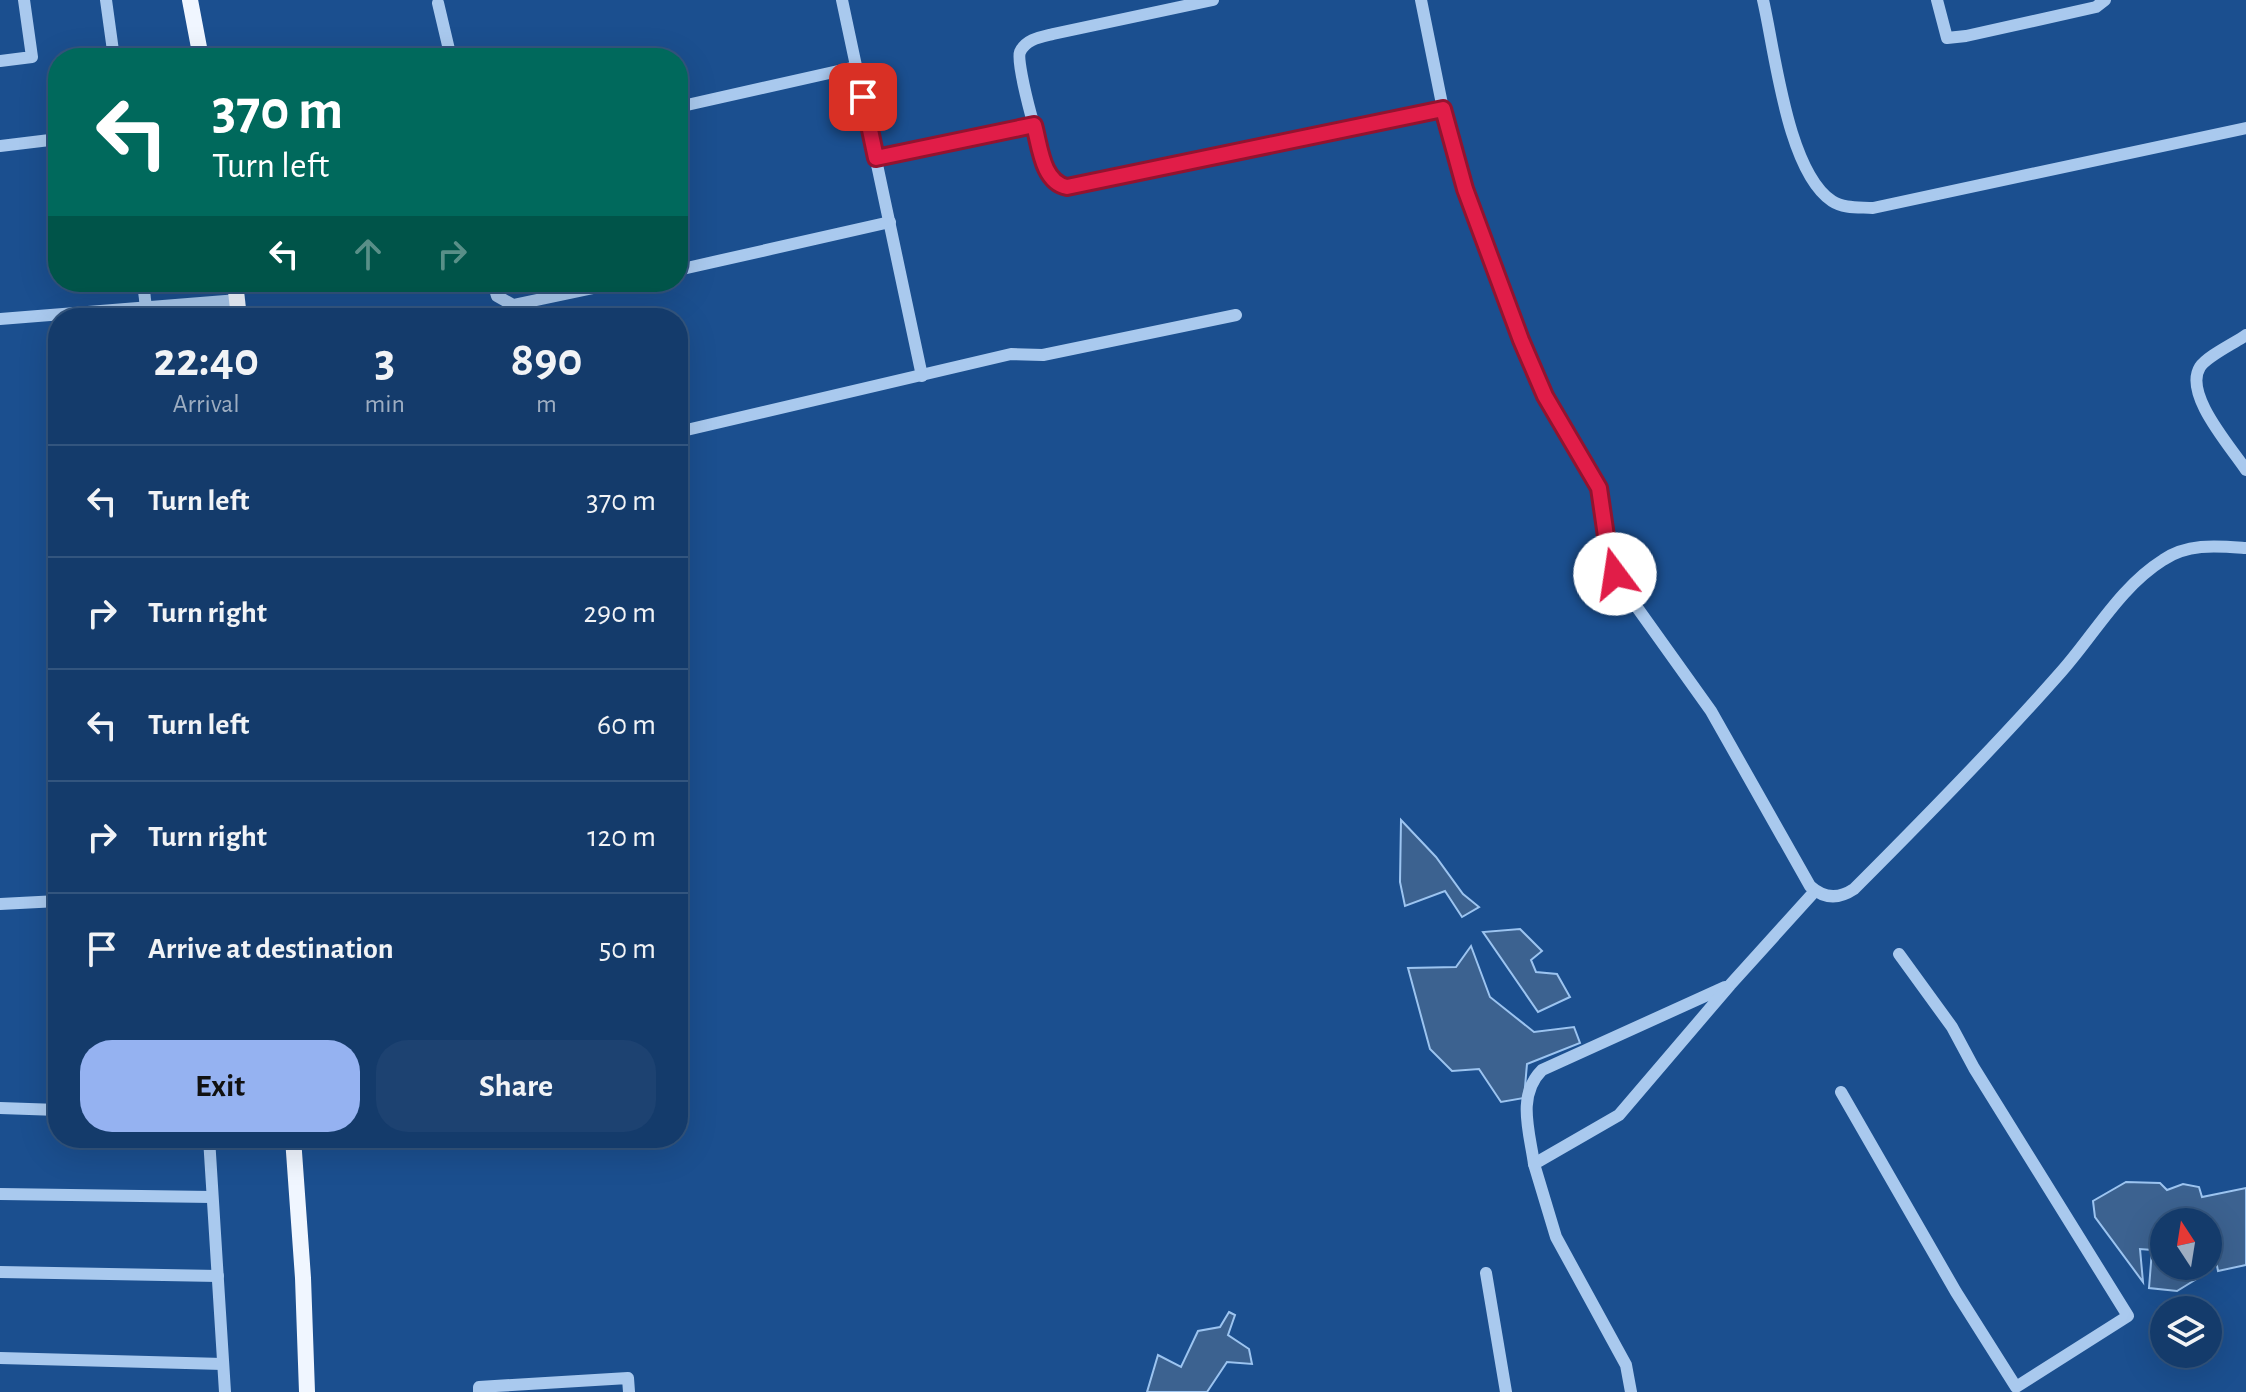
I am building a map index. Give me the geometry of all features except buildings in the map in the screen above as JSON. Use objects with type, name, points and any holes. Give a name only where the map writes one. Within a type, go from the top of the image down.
[{"type":"main road","points":[[190,0],[199,48]]},
{"type":"main road","points":[[237,292],[238,308]]},
{"type":"main road","points":[[294,1148],[307,1392]]},
{"type":"street","points":[[0,61],[32,57],[24,0]]},
{"type":"street","points":[[106,0],[113,48]]},
{"type":"street","points":[[842,0],[922,376]]},
{"type":"street","points":[[1213,0],[1053,34],[1027,43],[1018,61],[1048,174],[1053,182],[1067,187],[1443,109]]},
{"type":"street","points":[[1421,0],[1443,109],[1465,189],[1545,396],[1599,488],[1608,550],[1615,574],[1711,711],[1815,891],[1838,897],[1854,889],[2064,670],[2126,592],[2152,567],[2182,550],[2197,547],[2246,548]]},
{"type":"street","points":[[1763,0],[1790,129],[1815,186],[1833,202],[1848,207],[1873,208],[2246,128]]},
{"type":"street","points":[[1937,0],[1947,38],[2096,7],[2105,0]]},
{"type":"street","points":[[441,1],[449,48]]},
{"type":"street","points":[[688,105],[856,67]]},
{"type":"street","points":[[876,158],[1034,125]]},
{"type":"street","points":[[0,146],[48,140]]},
{"type":"street","points":[[688,268],[890,222]]},
{"type":"street","points":[[144,292],[146,308],[238,300]]},
{"type":"street","points":[[496,292],[497,296],[513,305],[575,292]]},
{"type":"street","points":[[0,319],[48,315]]},
{"type":"street","points":[[688,430],[1011,354],[1043,355],[1236,315]]},
{"type":"street","points":[[2246,335],[2201,365],[2195,380],[2202,405],[2246,470]]},
{"type":"street","points":[[1534,1164],[1619,1115],[1815,891]]},
{"type":"street","points":[[0,904],[48,902]]},
{"type":"street","points":[[1841,1092],[1956,1292],[2016,1387],[2128,1316],[1974,1068],[1952,1027],[1899,954]]},
{"type":"street","points":[[1631,1392],[1626,1365],[1556,1237],[1534,1164],[1526,1101],[1531,1084],[1542,1070],[1730,985]]},
{"type":"street","points":[[0,1108],[48,1110]]},
{"type":"street","points":[[210,1148],[225,1392]]},
{"type":"street","points":[[0,1194],[212,1197]]},
{"type":"street","points":[[0,1272],[218,1276]]},
{"type":"street","points":[[1486,1273],[1506,1392]]},
{"type":"street","points":[[0,1358],[223,1364]]},
{"type":"street","points":[[479,1392],[479,1387],[628,1378],[629,1392]]},
{"type":"water","points":[[1401,820],[1436,857],[1463,894],[1479,907],[1462,917],[1445,891],[1405,906],[1400,882]]},
{"type":"water","points":[[1520,929],[1542,951],[1531,960],[1536,972],[1557,974],[1570,997],[1538,1012],[1483,932]]},
{"type":"water","points":[[1471,946],[1490,997],[1534,1032],[1574,1027],[1580,1043],[1527,1064],[1524,1098],[1501,1102],[1479,1069],[1452,1071],[1430,1049],[1408,968],[1456,967]]},
{"type":"water","points":[[2126,1182],[2160,1183],[2167,1190],[2183,1184],[2199,1187],[2202,1197],[2246,1188],[2246,1265],[2222,1270],[2222,1208],[2150,1208],[2150,1250],[2140,1249],[2143,1282],[2095,1217],[2093,1201]]},
{"type":"water","points":[[2150,1275],[2150,1280],[2195,1280],[2177,1291],[2149,1288]]},
{"type":"water","points":[[1229,1312],[1235,1315],[1228,1335],[1249,1349],[1252,1364],[1227,1362],[1207,1392],[1147,1392],[1158,1355],[1181,1367],[1198,1331],[1220,1327]]},
{"type":"route","points":[[863,97],[876,158],[1034,125],[1048,174],[1053,182],[1067,187],[1443,109],[1457,166],[1521,340],[1545,396],[1599,488],[1608,550],[1615,574]]}]
